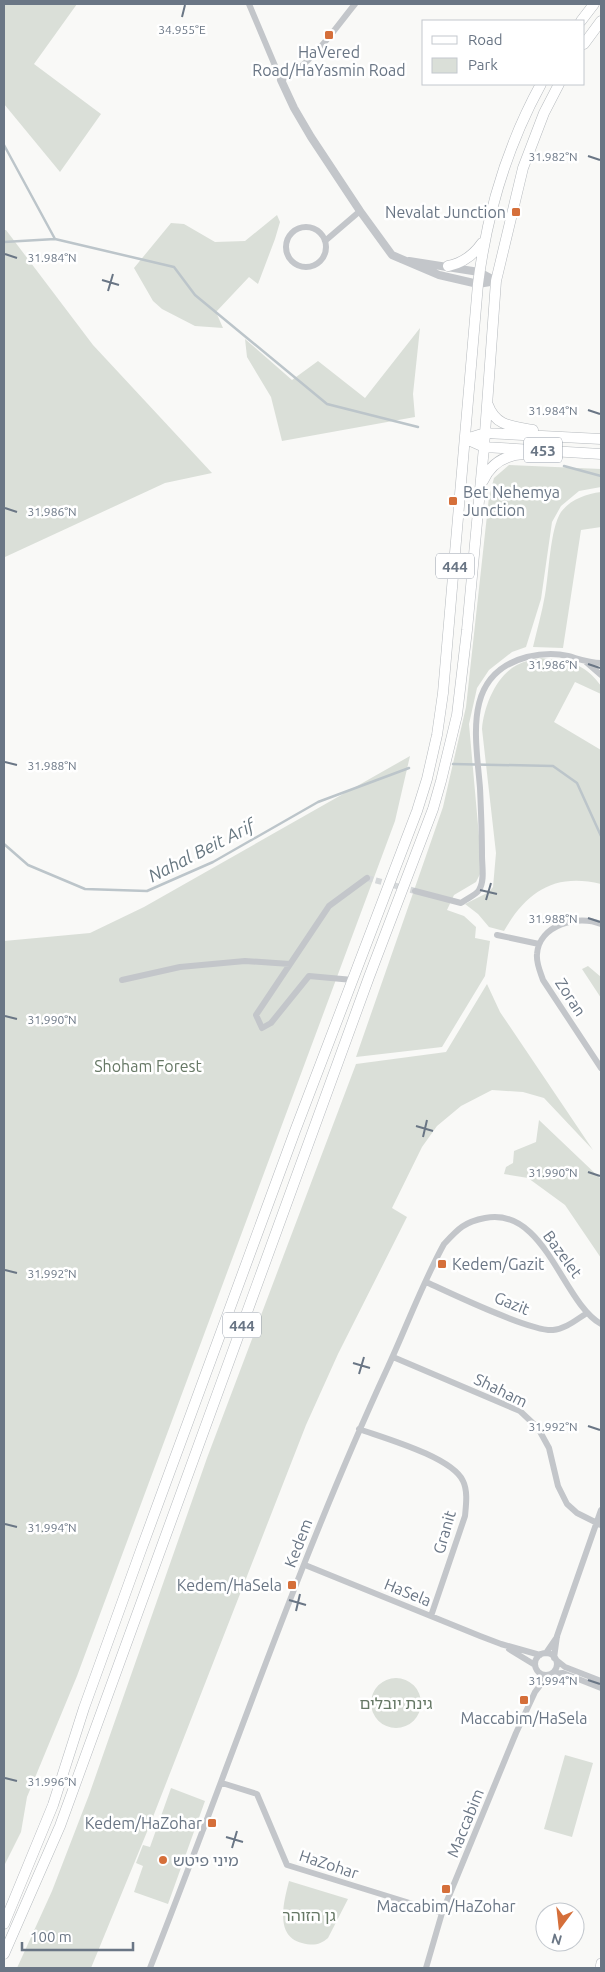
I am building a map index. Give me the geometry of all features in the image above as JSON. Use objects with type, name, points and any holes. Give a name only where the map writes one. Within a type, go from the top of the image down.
[{"type":"main road","points":[[582,20],[594,4]]},
{"type":"main road","points":[[585,43],[601,21]]},
{"type":"main road","name":"444","points":[[4,1924],[54,1805],[84,1708],[134,1568],[427,780],[436,735],[448,646],[479,272],[484,240],[506,162],[518,130],[540,85]]},
{"type":"main road","name":"444","points":[[4,1954],[60,1826],[352,1023],[433,809],[458,706],[484,447],[496,280],[523,168],[544,113],[558,85]]},
{"type":"main road","points":[[448,266],[469,258],[484,240]]},
{"type":"main road","points":[[487,402],[493,415],[503,423],[586,438]]},
{"type":"main road","name":"453","points":[[466,439],[485,433],[601,439]]},
{"type":"main road","name":"453","points":[[466,439],[484,447],[601,454]]},
{"type":"main road","points":[[480,489],[488,471],[499,460],[507,456],[561,452]]},
{"type":"main road","points":[[600,1968],[601,1963]]},
{"type":"street","points":[[249,4],[294,108],[311,137],[386,248],[392,254],[405,261],[439,275],[478,284],[496,280]]},
{"type":"street","points":[[281,80],[293,74],[307,62],[355,4]]},
{"type":"street","points":[[325,241],[360,211]]},
{"type":"street","points":[[299,228],[312,228],[318,231],[325,241],[326,247],[322,258],[312,265],[295,263],[288,254],[286,243],[289,237],[299,228]]},
{"type":"street","points":[[405,261],[479,272],[496,280]]},
{"type":"street","points":[[415,891],[461,903],[480,888],[482,876],[480,790],[475,720],[481,696],[494,676],[507,665],[529,656],[548,654],[567,656],[585,662],[601,663]]},
{"type":"street","points":[[585,662],[601,675]]},
{"type":"street","points":[[353,980],[309,976],[271,1023],[262,1028],[256,1015],[329,906],[367,878]]},
{"type":"street","points":[[498,935],[539,944],[543,937],[554,928],[570,921],[585,920],[601,924]]},
{"type":"street","name":"Zoran","points":[[539,944],[536,954],[543,980],[601,1068]]},
{"type":"street","points":[[122,980],[180,967],[245,961],[290,964]]},
{"type":"street","name":"Kedem","points":[[150,1968],[222,1782],[267,1658],[359,1429],[444,1244],[455,1232],[470,1221],[492,1216]]},
{"type":"street","name":"Bazelet","points":[[492,1216],[506,1218],[524,1227],[541,1244],[587,1313],[601,1324]]},
{"type":"street","name":"Gazit","points":[[426,1282],[511,1318],[546,1330],[554,1330],[566,1326],[587,1313]]},
{"type":"street","name":"Shaham","points":[[392,1357],[520,1411],[538,1428],[549,1448],[558,1486],[567,1504],[577,1513],[599,1524]]},
{"type":"street","name":"Granit","points":[[359,1429],[430,1455],[449,1466],[462,1480],[466,1499],[465,1516],[431,1616]]},
{"type":"street","points":[[549,1674],[556,1669],[555,1658],[558,1636],[599,1524],[601,1510]]},
{"type":"street","name":"HaSela","points":[[305,1565],[501,1644],[543,1654]]},
{"type":"street","points":[[558,1636],[543,1654],[536,1659],[536,1668],[542,1674],[563,1673],[601,1688]]},
{"type":"street","name":"HaSela","points":[[501,1644],[536,1668]]},
{"type":"street","points":[[543,1654],[555,1658],[565,1667],[601,1681]]},
{"type":"street","name":"Maccabim","points":[[535,1692],[536,1668]]},
{"type":"street","name":"Maccabim","points":[[426,1968],[442,1913],[516,1733],[535,1692],[549,1674]]},
{"type":"street","name":"HaZohar","points":[[222,1782],[257,1794],[287,1865],[442,1913]]},
{"type":"green space","points":[[4,4],[77,4],[34,64],[101,114],[60,172],[4,104]]},
{"type":"green space","points":[[277,215],[280,222],[258,284],[249,277],[216,312],[223,328],[195,326],[162,309],[153,301],[134,268],[171,223],[184,224],[215,242],[245,241]]},
{"type":"green space","points":[[4,230],[6,230],[93,345],[212,473],[165,483],[5,557],[4,557]]},
{"type":"green space","points":[[420,328],[413,394],[415,417],[282,441],[271,397],[247,357],[245,339],[292,380],[318,361],[365,398]]},
{"type":"green space","points":[[509,465],[601,469],[601,487],[579,491],[561,506],[552,522],[541,599],[526,647],[512,652],[489,670],[477,688],[469,724],[482,870],[476,882],[454,895],[447,910],[464,916],[476,927],[475,938],[490,941],[485,976],[442,1047],[356,1057],[443,807],[466,707],[489,497],[494,478]]},
{"type":"green space","points":[[601,492],[601,527],[581,530],[563,648],[533,647],[544,601],[552,540],[557,520],[565,507],[574,500]]},
{"type":"green space","points":[[540,658],[559,660],[582,667],[601,686],[601,694],[575,682],[554,722],[601,750],[601,884],[570,881],[556,883],[544,888],[522,905],[504,931],[489,927],[478,914],[465,904],[489,892],[493,887],[496,853],[482,729],[483,720],[492,692],[503,676],[520,664]]},
{"type":"green space","name":"Shoham Forest","points":[[410,756],[395,821],[77,1676],[27,1797],[21,1832],[4,1866],[4,941],[90,933],[144,907]]},
{"type":"green space","points":[[588,966],[601,977],[601,998],[582,969]]},
{"type":"green space","points":[[487,984],[500,1012],[593,1150],[544,1098],[523,1092],[492,1090],[461,1106],[437,1126],[422,1147],[392,1208],[407,1217],[338,1354],[306,1425],[149,1827],[91,1968],[17,1968],[52,1891],[89,1795],[207,1458],[356,1064],[446,1052]]},
{"type":"green space","points":[[539,1120],[601,1179],[601,1258],[565,1205],[528,1178],[504,1174],[506,1167],[513,1163],[514,1151],[536,1142]]},
{"type":"green space","name":"גינת יובלים","points":[[396,1678],[410,1682],[417,1689],[421,1703],[417,1717],[410,1724],[396,1728],[382,1724],[375,1717],[371,1703],[375,1689],[382,1682]]},
{"type":"green space","points":[[565,1755],[593,1763],[572,1837],[544,1829]]},
{"type":"green space","points":[[171,1788],[205,1801],[168,1904],[134,1892],[143,1866],[136,1863],[143,1845],[150,1847]]},
{"type":"green space","name":"גן הזוהר","points":[[289,1881],[348,1899],[328,1938],[322,1942],[313,1945],[302,1943],[293,1939],[287,1933],[283,1917]]},
{"type":"waterway","points":[[4,145],[55,239]]},
{"type":"waterway","points":[[4,242],[55,239],[174,267],[195,295],[327,404],[418,427]]},
{"type":"waterway","points":[[564,466],[601,476]]},
{"type":"waterway","name":"Nahal Beit Arif","points":[[453,764],[553,766],[577,783],[601,836]]},
{"type":"waterway","name":"Nahal Beit Arif","points":[[4,844],[28,865],[85,889],[147,891],[213,862],[318,802],[409,768]]},
{"type":"tunnel","points":[[367,878],[415,891]]},
{"type":"place","name":"HaVered Road/HaYasmin Road","points":[[329,35]]},
{"type":"place","name":"Nevalat Junction","points":[[516,212]]},
{"type":"place","name":"Bet Nehemya Junction","points":[[453,501]]},
{"type":"place","name":"Kedem/Gazit","points":[[442,1264]]},
{"type":"place","name":"Kedem/HaSela","points":[[292,1585]]},
{"type":"place","name":"Maccabim/HaSela","points":[[524,1700]]},
{"type":"place","name":"Kedem/HaZohar","points":[[212,1823]]},
{"type":"place","name":"מיני פיטש","points":[[163,1860]]},
{"type":"place","name":"Maccabim/HaZohar","points":[[446,1889]]}]
